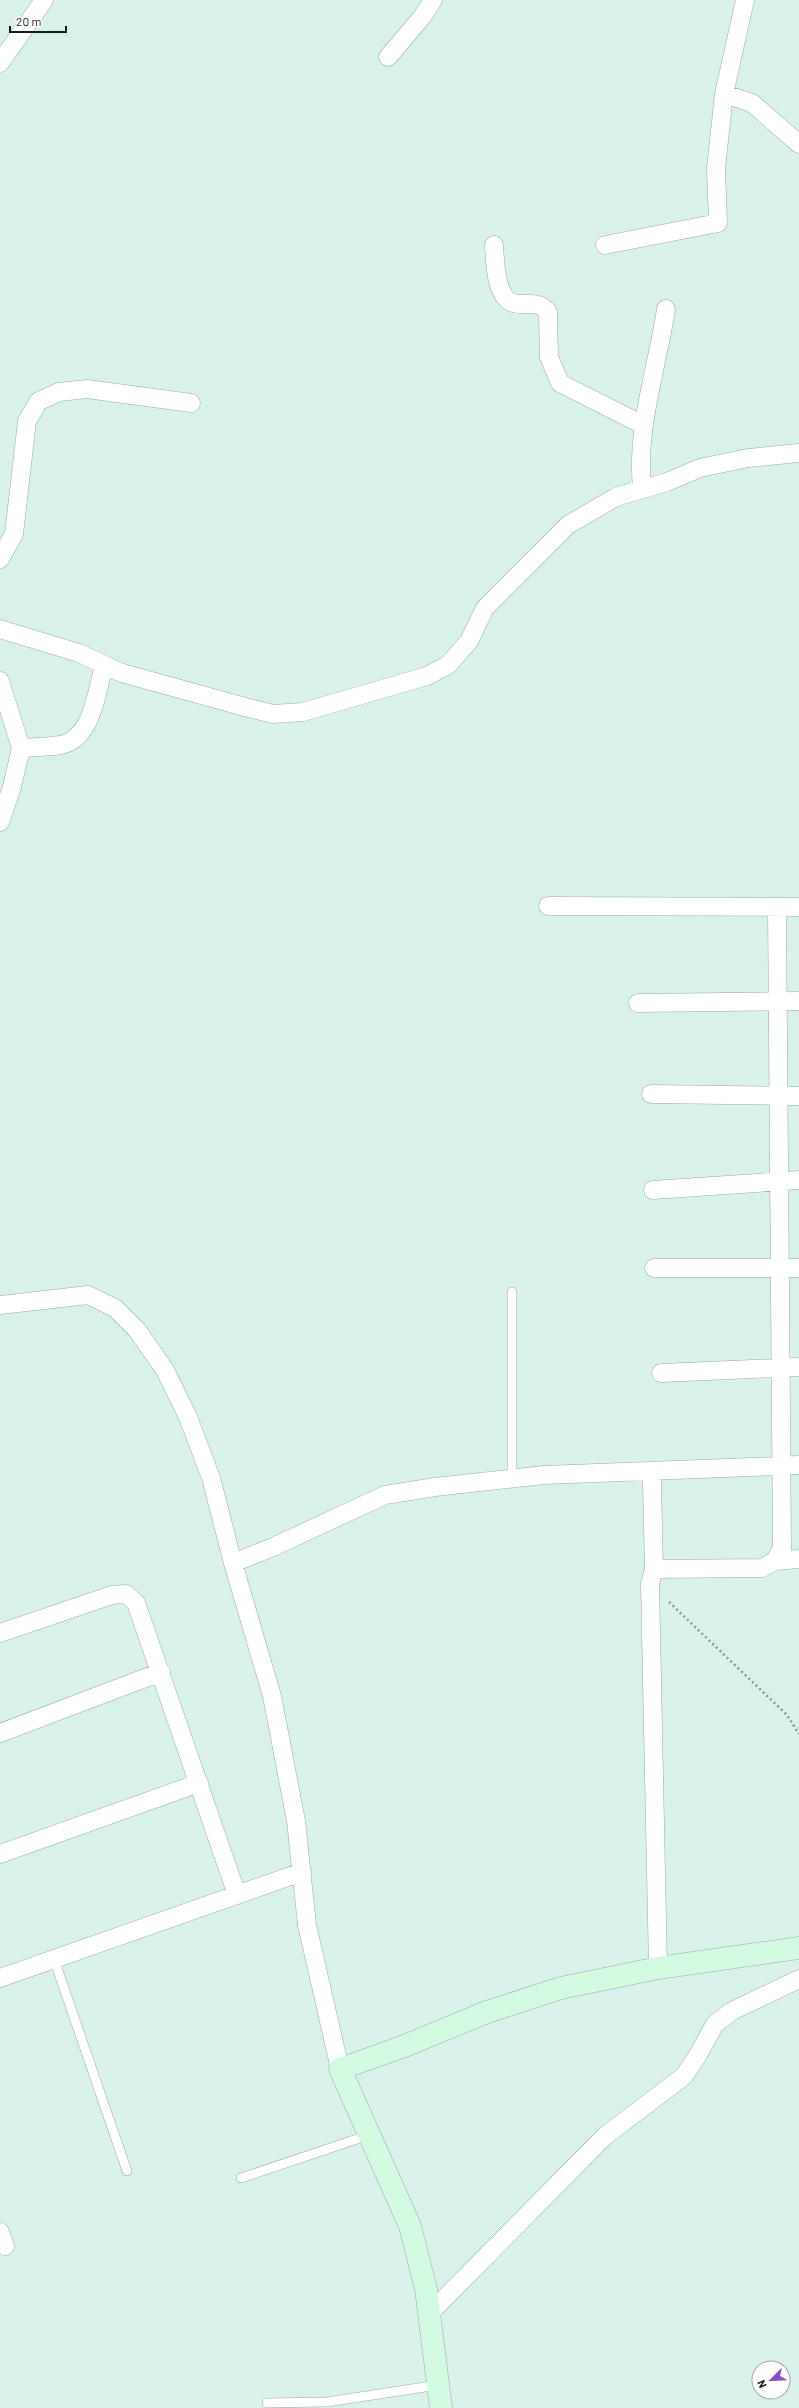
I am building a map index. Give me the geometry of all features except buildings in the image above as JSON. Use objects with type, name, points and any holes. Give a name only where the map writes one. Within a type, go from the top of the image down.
[{"type":"street","points":[[0,63],[44,0]]},
{"type":"street","points":[[388,57],[422,17],[433,0]]},
{"type":"street","points":[[605,246],[718,223],[716,168],[724,94],[745,0]]},
{"type":"street","points":[[724,94],[752,103],[799,144]]},
{"type":"street","points":[[494,245],[498,285],[508,301],[515,305],[535,304],[543,306],[548,312],[549,357],[560,383],[643,425]]},
{"type":"street","points":[[642,488],[640,472],[643,425],[648,393],[660,345],[666,309]]},
{"type":"street","points":[[0,560],[14,534],[27,421],[39,401],[59,392],[88,389],[191,403]]},
{"type":"street","points":[[0,629],[79,653],[122,673],[273,714],[303,712],[427,676],[448,665],[469,641],[485,608],[568,525],[616,497],[642,488],[667,482],[700,468],[755,457],[799,453]]},
{"type":"street","points":[[21,748],[62,744],[78,735],[87,725],[104,664]]},
{"type":"street","points":[[0,681],[21,748],[12,787],[0,822]]},
{"type":"street","points":[[548,906],[799,907]]},
{"type":"street","points":[[775,1561],[782,1548],[777,907]]},
{"type":"street","points":[[638,1004],[777,1001],[799,1002]]},
{"type":"street","points":[[651,1094],[799,1096]]},
{"type":"street","points":[[653,1190],[799,1180]]},
{"type":"street","points":[[654,1268],[799,1268]]},
{"type":"street","points":[[0,1305],[88,1295],[116,1308],[137,1330],[166,1370],[188,1417],[211,1478],[233,1563],[272,1696],[296,1821],[307,1925],[340,2069],[410,2226],[426,2289],[441,2408]]},
{"type":"street","points":[[661,1373],[799,1367]]},
{"type":"street","points":[[233,1563],[273,1547],[385,1495],[435,1486],[601,1471],[649,1471],[799,1465]]},
{"type":"street","points":[[649,1471],[652,1482],[658,1968]]},
{"type":"street","points":[[652,1577],[762,1568],[775,1561],[799,1560]]},
{"type":"street","points":[[0,1633],[112,1595],[126,1594],[136,1603],[139,1608],[237,1895]]},
{"type":"street","points":[[0,1733],[161,1672]]},
{"type":"street","points":[[0,1854],[199,1783]]},
{"type":"street","points":[[0,1978],[302,1872]]},
{"type":"street","points":[[340,2069],[402,2047],[487,2012],[561,1988],[658,1968],[799,1948]]},
{"type":"street","points":[[429,2314],[605,2136],[684,2076],[716,2024],[732,2011],[799,1979]]},
{"type":"lane","points":[[512,1292],[512,1478]]},
{"type":"lane","points":[[54,1959],[127,2171]]},
{"type":"lane","points":[[241,2178],[369,2135]]},
{"type":"lane","points":[[267,2403],[327,2402],[438,2385]]},
{"type":"path","points":[[652,1577],[787,1715],[799,1734]]}]
